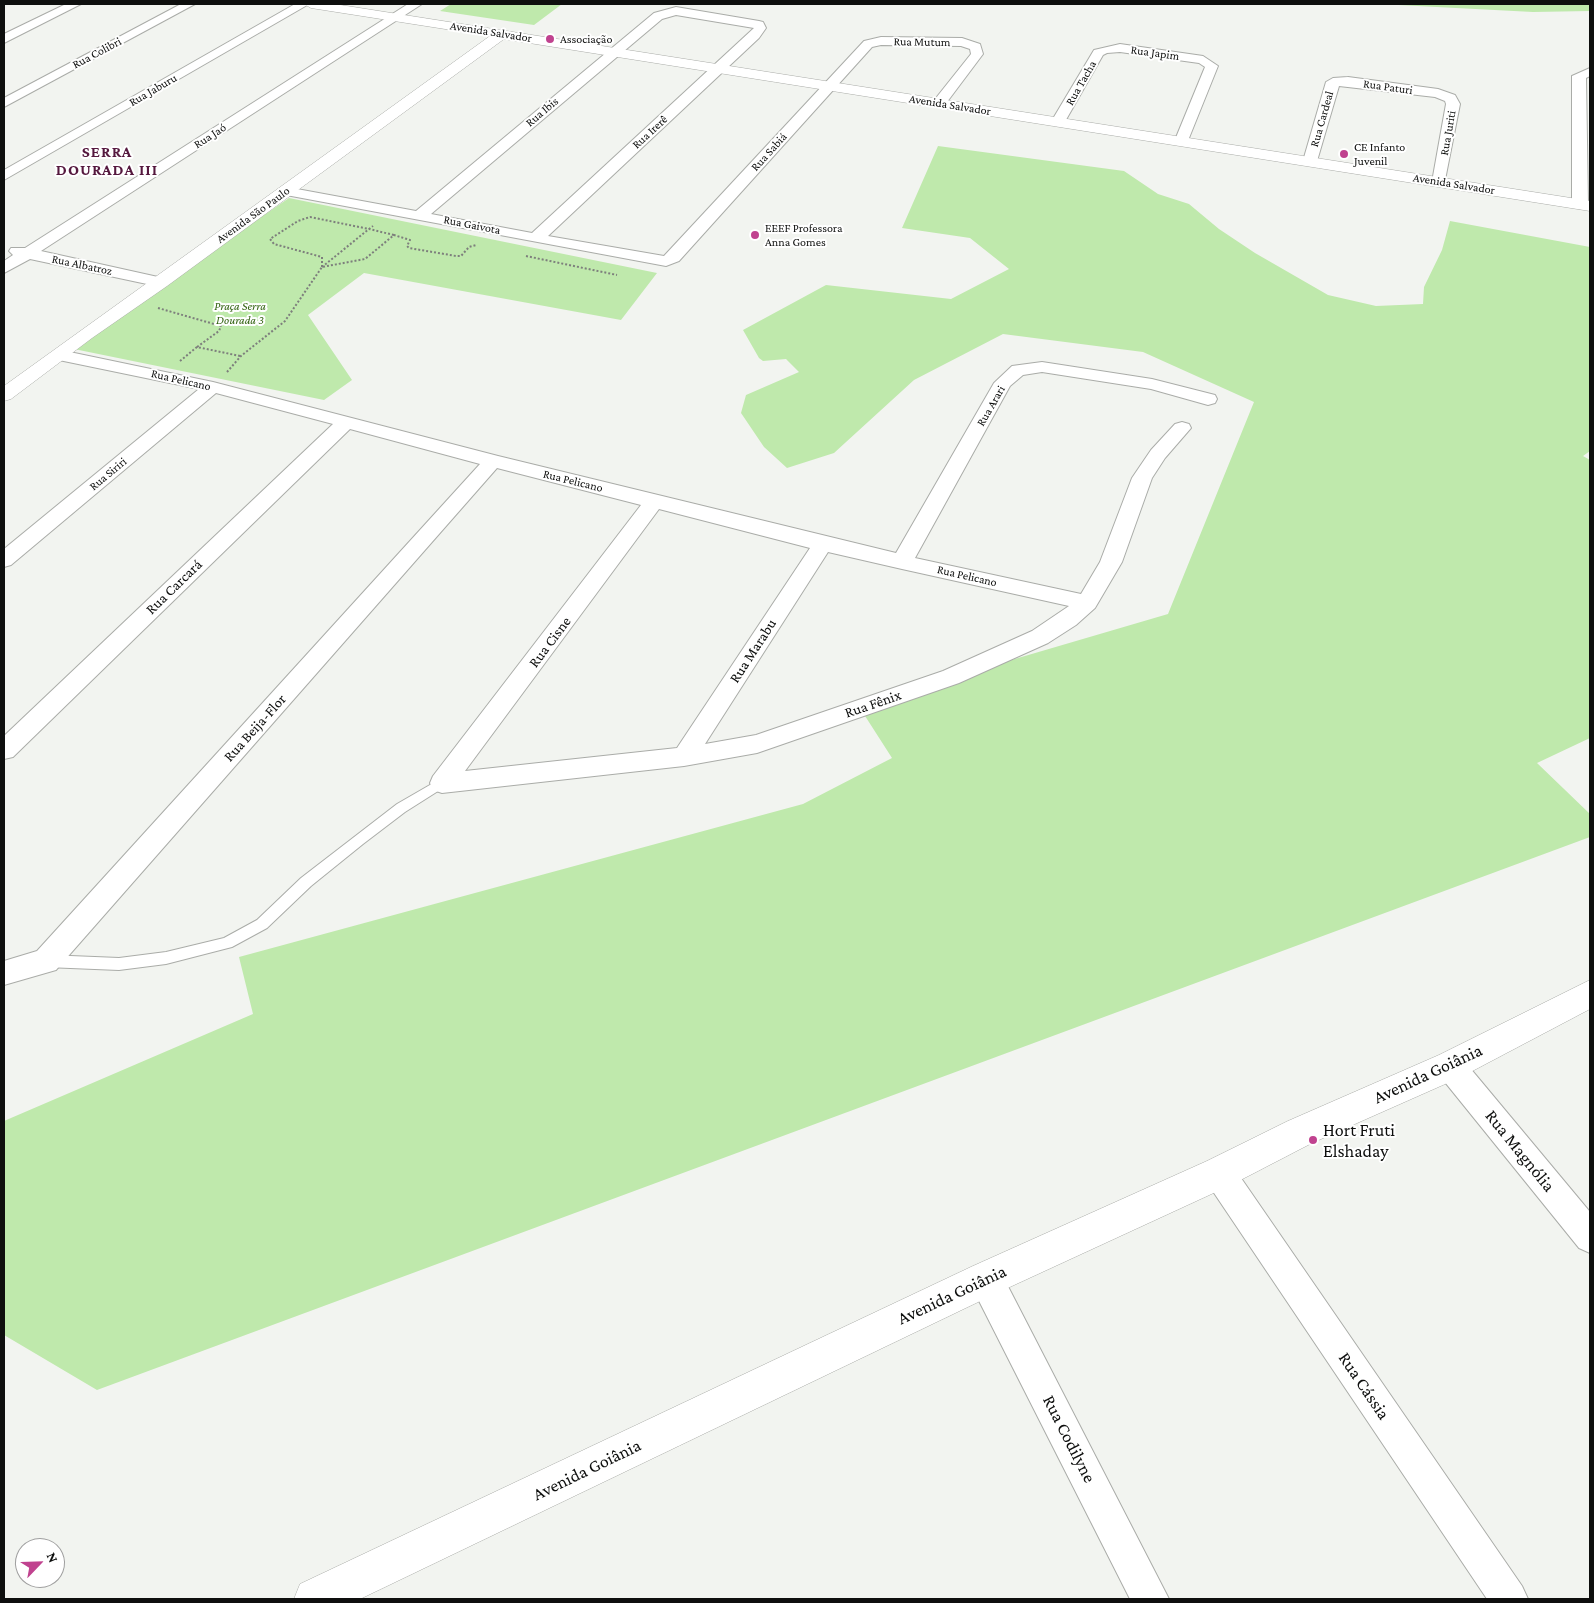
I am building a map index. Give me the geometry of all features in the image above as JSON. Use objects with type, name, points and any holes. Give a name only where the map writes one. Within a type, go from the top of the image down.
[{"type":"street","points":[[4,39],[75,4]]},
{"type":"street","name":"Rua Colibri","points":[[4,103],[189,4]]},
{"type":"street","name":"Rua Jaburu","points":[[4,176],[303,4]]},
{"type":"street","name":"Avenida Salvador","points":[[311,4],[1585,205]]},
{"type":"street","name":"Rua Jaó","points":[[4,268],[416,4]]},
{"type":"street","name":"Rua Irerê","points":[[537,237],[755,35],[760,28],[760,25],[680,11],[666,12]]},
{"type":"street","name":"Rua Ibis","points":[[420,215],[613,51],[658,16],[666,12]]},
{"type":"street","name":"Avenida São Paulo","points":[[4,395],[60,355],[85,334],[161,282],[502,34]]},
{"type":"street","name":"Rua Mutum","points":[[881,41],[962,42],[976,47],[977,54],[940,103]]},
{"type":"street","name":"Rua Sabiá","points":[[657,261],[673,258],[868,44],[881,41]]},
{"type":"street","name":"Rua Japim","points":[[1107,49],[1127,49],[1203,60],[1212,66],[1182,140]]},
{"type":"street","name":"Rua Tacha","points":[[1058,122],[1098,53],[1107,49]]},
{"type":"street","points":[[1585,205],[1579,76],[1588,72]]},
{"type":"street","name":"Rua Paturi","points":[[1338,81],[1438,93]]},
{"type":"street","name":"Rua Cardeal","points":[[1310,161],[1332,83],[1338,81]]},
{"type":"street","name":"Rua Juriti","points":[[1438,93],[1450,98],[1453,104],[1438,182]]},
{"type":"street","name":"Rua Gaivota","points":[[286,191],[657,261]]},
{"type":"street","name":"Rua Albatroz","points":[[4,248],[161,282]]},
{"type":"street","name":"Rua Pelicano","points":[[60,355],[213,387],[345,423],[823,544],[1087,603]]},
{"type":"street","name":"Rua Arari","points":[[902,562],[1003,383],[1018,370],[1042,367],[1085,373],[1152,384],[1208,399]]},
{"type":"street","name":"Rua Siriri","points":[[4,560],[213,387]]},
{"type":"street","name":"Rua Carcará","points":[[4,750],[345,423]]},
{"type":"street","name":"Rua Fênix","points":[[442,783],[684,757],[757,744],[951,676],[1040,637],[1068,620],[1087,603],[1111,562],[1142,478],[1158,454],[1182,428]]},
{"type":"street","name":"Rua Beija-Flor","points":[[46,962],[493,461]]},
{"type":"street","name":"Rua Cisne","points":[[442,783],[655,500]]},
{"type":"street","name":"Rua Marabu","points":[[684,757],[823,544]]},
{"type":"street","points":[[4,973],[46,962]]},
{"type":"street","name":"Avenida Goiânia","points":[[316,1599],[986,1279],[1219,1172],[1300,1132],[1450,1066],[1590,994]]},
{"type":"street","name":"Rua Magnólia","points":[[1450,1066],[1590,1237]]},
{"type":"street","name":"Rua Cássia","points":[[1219,1172],[1509,1599]]},
{"type":"street","name":"Rua Codilyne","points":[[986,1279],[1150,1599]]},
{"type":"lane","points":[[46,962],[119,964],[174,956],[227,943],[262,924],[306,882],[358,840],[401,808],[442,783]]},
{"type":"path","points":[[213,387],[241,356],[285,321],[322,267],[392,210]]},
{"type":"path","points":[[322,267],[322,257],[274,244],[270,239],[298,221],[310,217],[369,229],[410,240],[406,246],[408,248],[461,256],[469,247],[477,246]]},
{"type":"path","points":[[322,267],[365,259],[394,235]]},
{"type":"path","points":[[524,255],[617,275]]},
{"type":"path","points":[[133,301],[221,326],[219,331],[161,375]]},
{"type":"path","points":[[197,347],[241,356]]},
{"type":"green space","points":[[451,4],[562,4],[534,25],[440,11]]},
{"type":"green space","points":[[1379,4],[1590,4],[1590,11],[1533,12]]},
{"type":"green space","points":[[938,146],[1124,171],[1158,194],[1189,204],[1219,229],[1255,253],[1328,295],[1376,306],[1423,304],[1424,287],[1442,250],[1450,221],[1590,247],[1590,451],[1583,456],[1590,460],[1590,738],[1537,763],[1590,814],[1590,837],[97,1390],[4,1335],[4,1121],[253,1014],[239,957],[803,804],[892,758],[858,705],[1168,614],[1254,402],[1143,352],[1003,334],[914,380],[834,453],[787,468],[764,447],[741,413],[746,395],[799,372],[786,359],[763,361],[759,358],[743,330],[826,285],[951,299],[1009,269],[970,238],[902,228]]},
{"type":"green space","name":"Praça Serra Dourada 3","points":[[289,198],[657,273],[621,320],[364,273],[308,315],[352,380],[324,400],[69,348]]},
{"type":"place","name":"Associação","points":[[550,39]]},
{"type":"place","name":"CE Infanto Juvenil","points":[[1344,154]]},
{"type":"place","name":"EEEF Professora Anna Gomes","points":[[755,235]]},
{"type":"place","name":"Hort Fruti Elshaday","points":[[1313,1140]]},
{"type":"district","name":"SERRA DOURADA III","points":[[107,161]]}]
